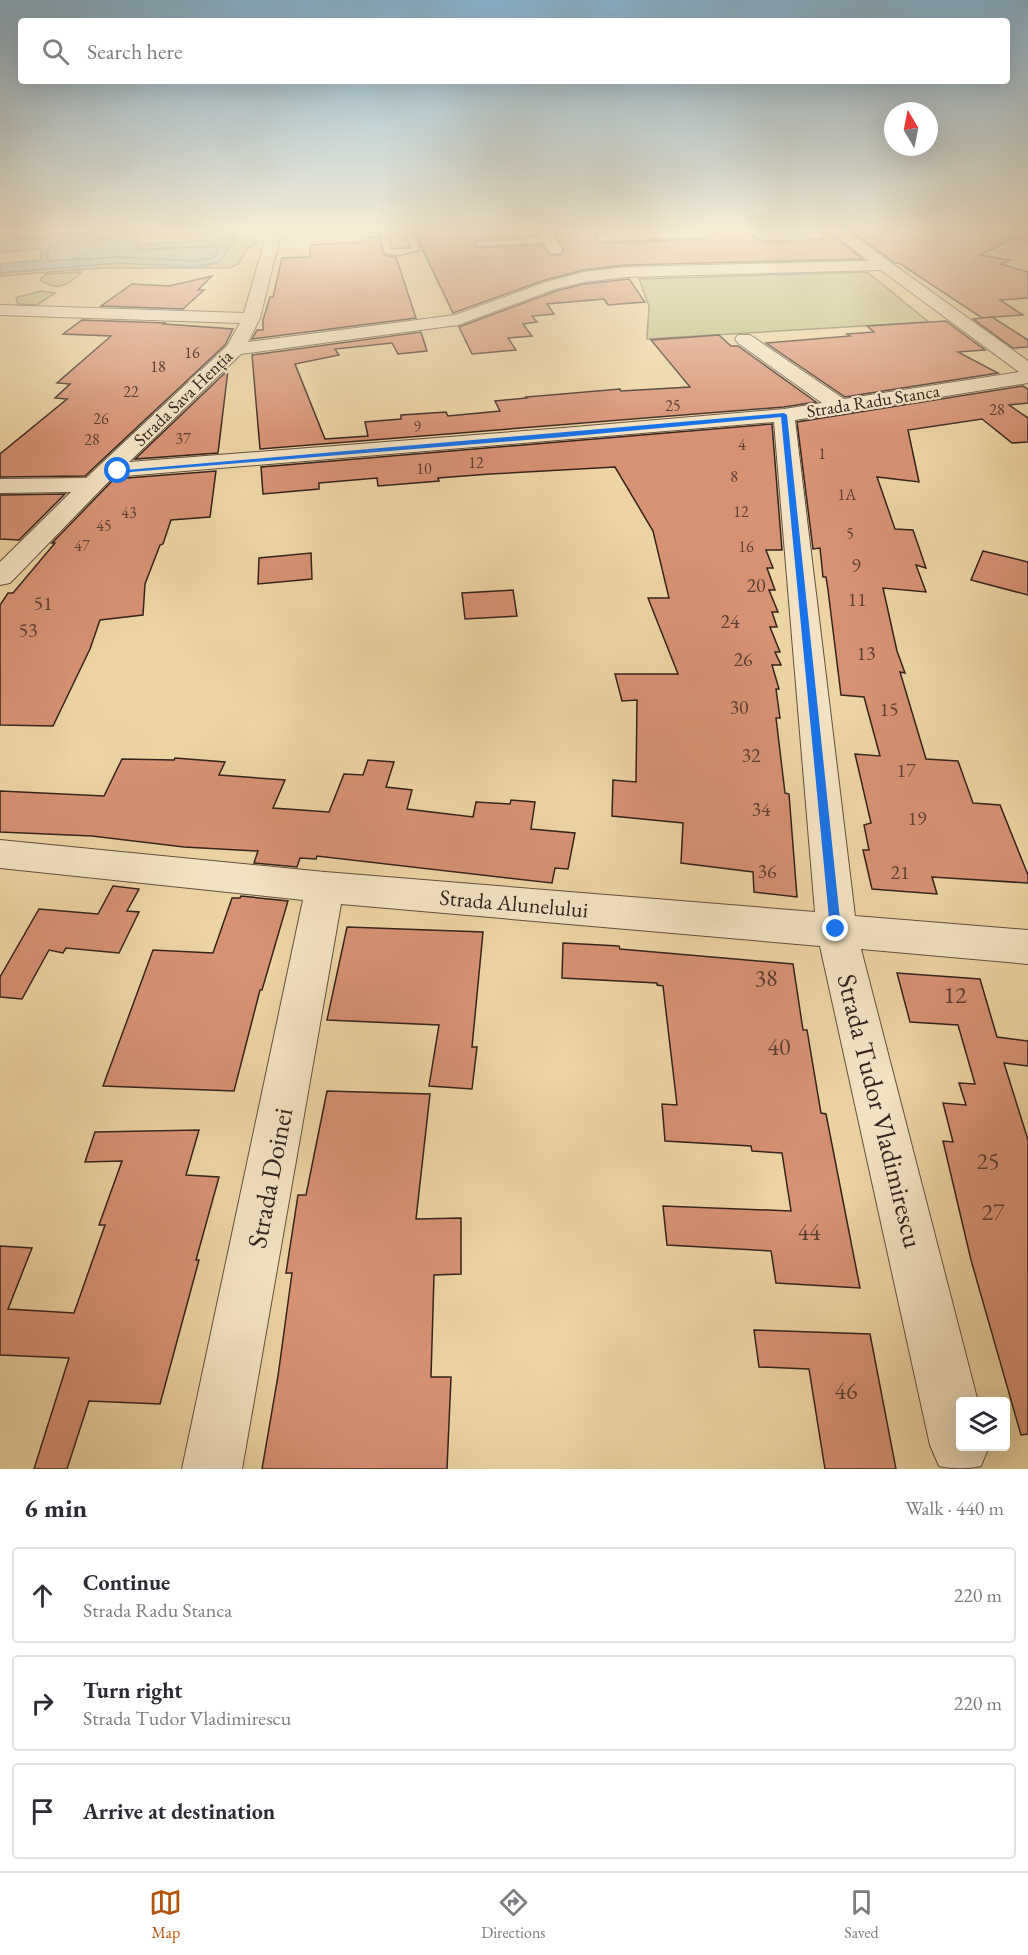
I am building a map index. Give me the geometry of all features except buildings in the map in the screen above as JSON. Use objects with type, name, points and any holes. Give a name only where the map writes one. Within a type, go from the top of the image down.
[{"type":"street","name":"Strada Sava Henția","points":[[0,577],[99,478],[235,349],[251,318],[258,298]]},
{"type":"street","points":[[235,349],[458,320],[518,298]]},
{"type":"street","points":[[929,298],[1028,370]]},
{"type":"street","points":[[0,310],[251,318]]},
{"type":"street","points":[[744,339],[840,406]]},
{"type":"street","name":"Strada Radu Stanca","points":[[99,478],[784,415],[1028,377]]},
{"type":"street","name":"Strada Tudor Vladimirescu","points":[[784,415],[836,929],[956,1425]]},
{"type":"street","points":[[0,486],[99,478]]},
{"type":"street","name":"Strada Alunelului","points":[[0,854],[326,887],[1028,947]]},
{"type":"street","name":"Strada Doinei","points":[[212,1469],[326,887]]},
{"type":"street","name":"Strada Tudor Vladimirescu","points":[[962,1451],[966,1469]]},
{"type":"shaded area","points":[[16,298],[48,298],[37,305],[18,304]]},
{"type":"shaded area","points":[[646,298],[899,298],[929,322],[647,339],[649,306]]},
{"type":"route","points":[[118,471],[784,415],[836,929]]}]
